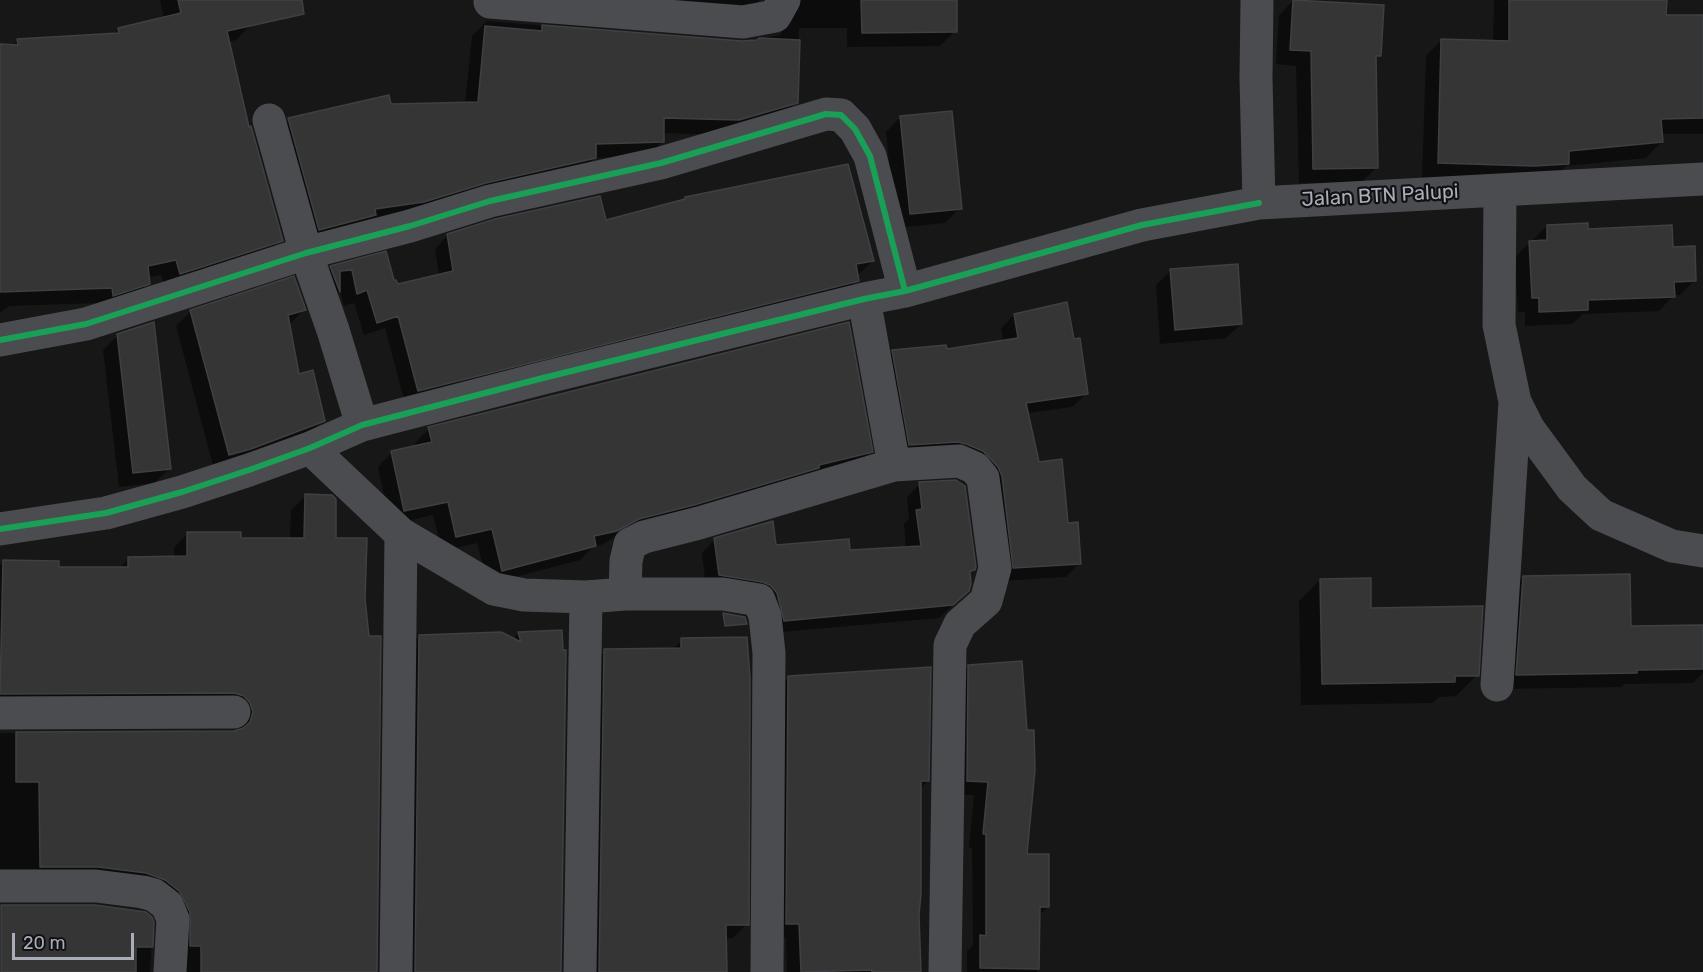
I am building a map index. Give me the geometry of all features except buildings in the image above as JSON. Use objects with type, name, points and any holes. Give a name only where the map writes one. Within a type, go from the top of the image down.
[{"type":"street","points":[[490,2],[743,22],[775,16],[783,0]]},
{"type":"street","points":[[1257,0],[1259,203]]},
{"type":"street","points":[[0,340],[86,324],[306,253],[410,226],[490,201],[661,164],[826,114],[841,115],[855,129],[870,156],[905,291]]},
{"type":"street","points":[[269,120],[306,253],[333,330],[362,425]]},
{"type":"street","name":"Jalan BTN Palupi","points":[[0,529],[106,513],[182,492],[310,448],[362,425],[864,299],[905,291],[1142,225],[1259,203],[1703,179]]},
{"type":"street","points":[[1500,190],[1499,325],[1515,402],[1528,428],[1572,488],[1601,515],[1672,546],[1703,551]]},
{"type":"street","points":[[864,299],[894,465]]},
{"type":"street","points":[[1497,685],[1515,402]]},
{"type":"street","points":[[310,448],[401,534],[494,588],[524,595],[585,597],[625,594],[723,594],[759,600],[765,616],[769,653],[767,972]]},
{"type":"street","points":[[625,594],[626,561],[630,544],[644,537],[894,465],[959,461],[975,468],[983,478],[995,568],[986,601],[960,624],[950,645],[945,972]]},
{"type":"street","points":[[396,972],[401,534]]},
{"type":"street","points":[[580,972],[585,597]]},
{"type":"street","points":[[0,713],[234,712]]},
{"type":"street","points":[[0,886],[96,886],[154,895],[167,905],[173,919],[170,972]]},
{"type":"cycle path","points":[[0,340],[86,324],[306,253],[410,226],[490,201],[661,163],[826,114],[841,115],[855,129],[870,156],[905,291]]},
{"type":"cycle path","points":[[0,529],[106,513],[249,470],[310,448],[362,425],[543,378],[864,299],[905,291],[1142,225],[1259,203]]}]
